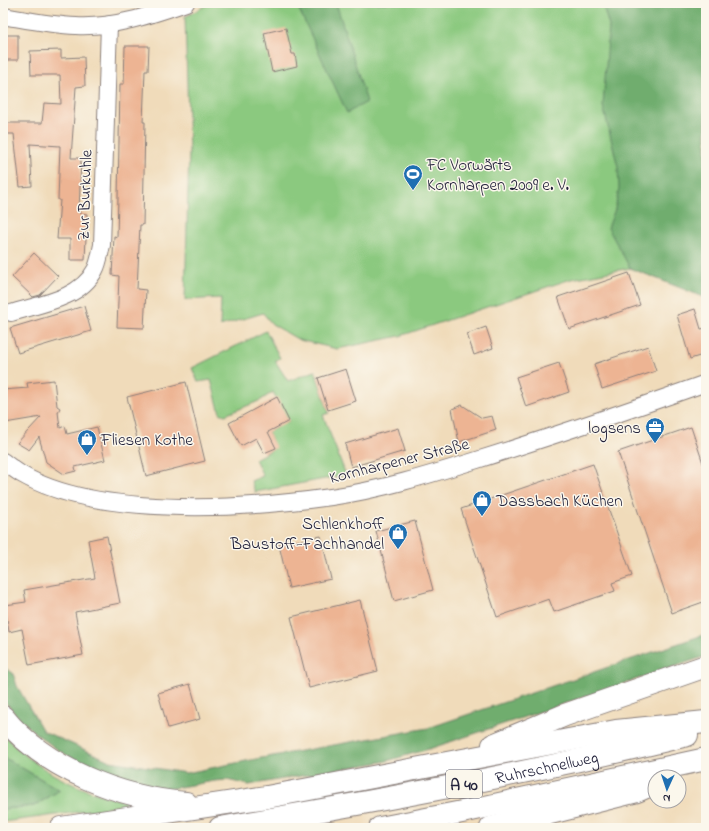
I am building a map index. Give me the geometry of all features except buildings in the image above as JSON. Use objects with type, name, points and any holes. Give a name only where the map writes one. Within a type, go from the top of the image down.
[{"type":"highway","points":[[434,766],[474,753],[565,715],[706,666]]},
{"type":"highway","points":[[3,718],[18,734],[40,753],[89,779],[133,794],[156,799],[201,804],[226,803]]},
{"type":"highway","points":[[61,828],[226,803],[434,766],[616,731],[706,722]]},
{"type":"highway","name":"Ruhrschnellweg","points":[[220,828],[481,781],[706,730]]},
{"type":"highway","points":[[687,769],[706,761]]},
{"type":"highway","name":"Ruhrschnellweg","points":[[380,828],[706,761]]},
{"type":"highway","points":[[491,828],[637,791],[647,787]]},
{"type":"street","points":[[3,16],[46,24],[78,26],[109,24],[148,16],[186,3]]},
{"type":"street","name":"Zur Burkuhle","points":[[11,313],[61,298],[81,287],[95,270],[102,246],[109,24]]},
{"type":"street","name":"Kornharpener Straße","points":[[3,461],[22,474],[46,485],[78,496],[113,502],[147,507],[215,508],[273,504],[332,497],[387,486],[520,447],[706,383]]},
{"type":"green space","name":"FC Vorwärts Kornharpen 2009 e. V.","points":[[210,3],[645,3],[636,231],[630,268],[571,279],[400,336],[337,349],[299,340],[272,324],[263,313],[220,326],[221,298],[185,300],[189,151],[185,17]]},
{"type":"green space","points":[[296,3],[336,3],[367,102],[347,113]]},
{"type":"green space","points":[[602,3],[706,3],[706,298],[630,268],[608,228],[615,209],[619,188],[618,167],[603,106],[609,26]]},
{"type":"green space","points":[[266,331],[280,358],[275,361],[288,381],[315,371],[329,413],[323,415],[346,475],[255,492],[251,481],[263,476],[255,459],[275,448],[268,432],[289,421],[273,392],[261,400],[225,415],[220,413],[211,380],[198,382],[192,368]]},
{"type":"green space","points":[[706,634],[706,656],[429,749],[387,761],[249,785],[227,780],[168,789],[119,779],[91,769],[58,750],[35,733],[15,714],[3,699],[3,667],[13,673],[17,686],[43,731],[110,761],[186,773],[428,728]]},
{"type":"green space","points":[[3,733],[22,753],[57,777],[101,795],[138,804],[3,822],[3,809],[34,806],[60,790],[3,757]]},
{"type":"green space","points":[[3,757],[60,790],[34,806],[3,809]]},
{"type":"place","name":"FC Vorwärts Kornharpen 2009 e. V.","points":[[413,191]]},
{"type":"place","name":"logsens","points":[[655,444]]},
{"type":"place","name":"Fliesen Kothe","points":[[87,456]]},
{"type":"place","name":"Dassbach Küchen","points":[[482,517]]},
{"type":"place","name":"Schlenkhoff Baustoff-Fachhandel","points":[[398,550]]}]
